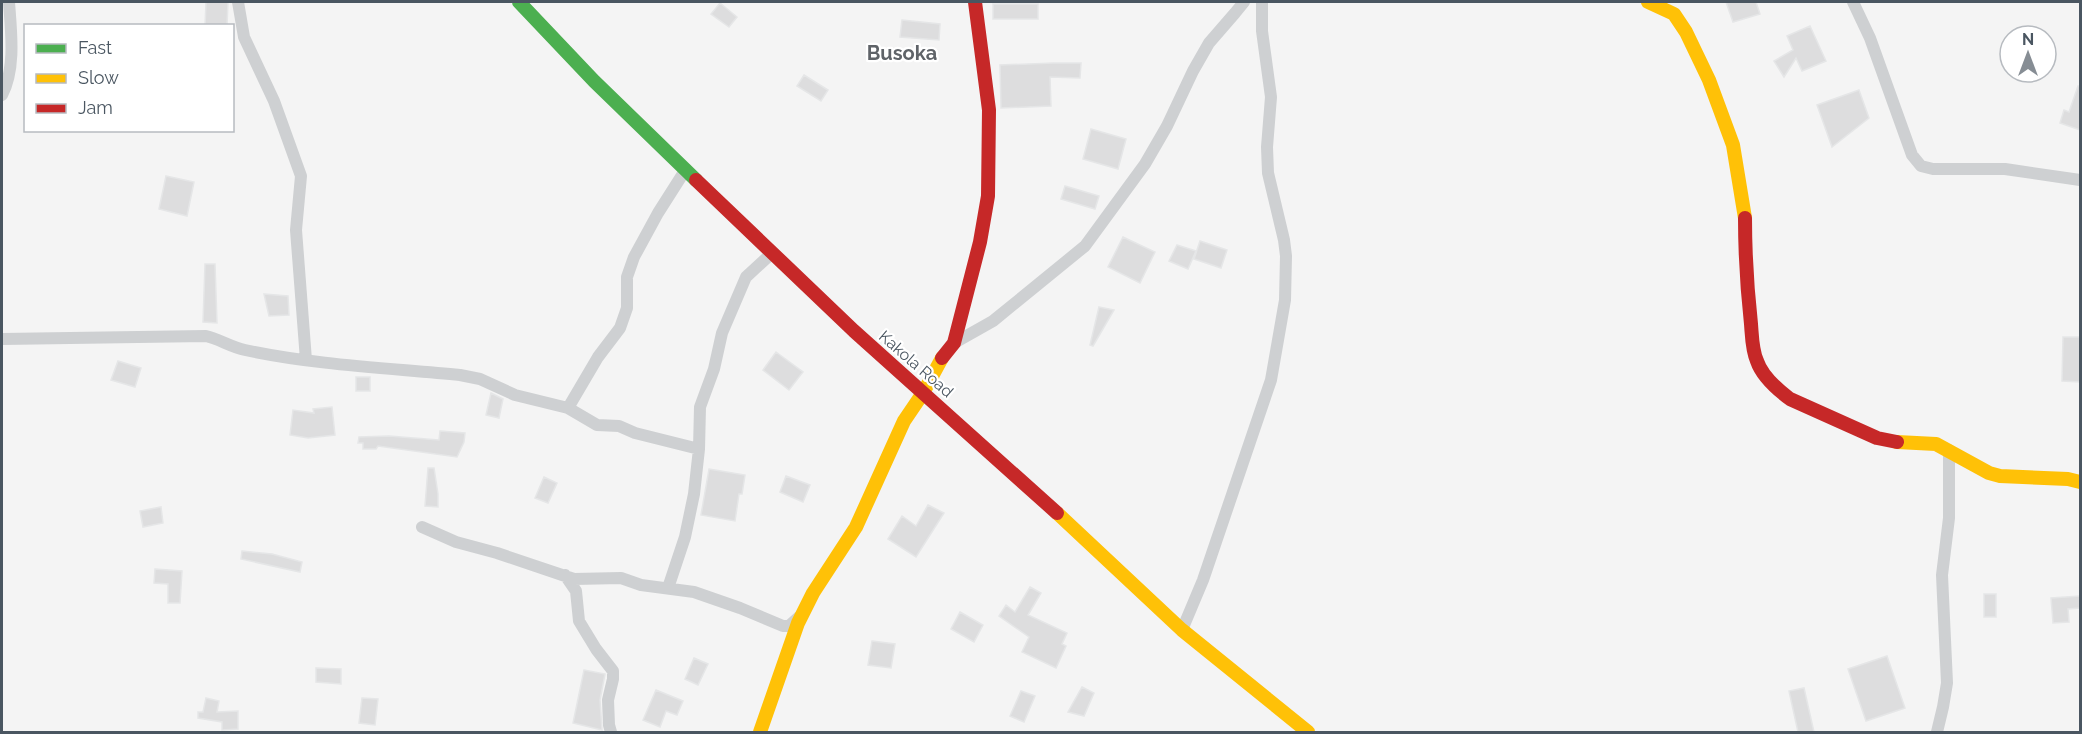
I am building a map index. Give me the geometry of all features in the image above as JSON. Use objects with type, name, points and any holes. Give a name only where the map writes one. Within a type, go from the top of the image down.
[{"type":"street","points":[[2,95],[9,71],[11,27],[9,2]]},
{"type":"street","points":[[238,2],[244,37],[274,101],[301,176],[296,230],[306,360]]},
{"type":"street","name":"Kakola Road","points":[[519,2],[594,81],[854,332],[1028,486],[1182,630],[1308,732]]},
{"type":"street","points":[[954,343],[980,242],[988,196],[989,110],[975,2]]},
{"type":"street","points":[[760,732],[813,593],[856,528],[904,421],[944,355],[954,343],[993,321],[1085,246],[1145,164],[1209,43],[1244,2]]},
{"type":"street","points":[[1182,630],[1203,580],[1271,380],[1285,300],[1284,240],[1268,173],[1270,97],[1262,31],[1262,2]]},
{"type":"street","points":[[1648,2],[1674,14],[1686,32],[1709,80],[1733,145],[1745,213],[1746,275],[1754,349],[1757,362],[1779,390],[1790,399],[1877,438],[1900,443],[1936,444],[1976,467],[2000,476],[2080,482]]},
{"type":"street","points":[[1853,2],[1870,38],[1912,155],[1920,166],[1933,169],[2005,169],[2080,180]]},
{"type":"street","points":[[568,408],[598,357],[620,328],[627,308],[627,277],[634,258],[658,213],[686,169]]},
{"type":"street","points":[[668,588],[685,537],[694,494],[699,449],[700,406],[714,369],[726,323],[746,277],[772,253]]},
{"type":"street","points":[[2,339],[206,336],[233,348],[306,360],[460,375],[480,380],[514,395],[568,408],[597,425],[619,426],[635,433],[699,449]]},
{"type":"street","points":[[1936,732],[1947,683],[1942,575],[1949,518],[1949,450]]},
{"type":"street","points":[[422,528],[456,542],[574,579],[621,578],[641,585],[694,592],[783,626],[789,626],[804,612]]},
{"type":"street","points":[[565,575],[576,591],[579,621],[613,671],[608,700],[611,732]]},
{"type":"building","points":[[206,2],[228,2],[227,24],[205,24]]},
{"type":"building","points":[[1726,2],[1756,2],[1760,14],[1733,22]]},
{"type":"building","points":[[720,3],[737,17],[729,27],[711,14]]},
{"type":"building","points":[[993,4],[1038,4],[1038,19],[993,19]]},
{"type":"building","points":[[902,20],[940,24],[939,40],[900,37]]},
{"type":"building","points":[[1810,26],[1826,61],[1802,71],[1796,58],[1784,77],[1774,61],[1793,50],[1787,36]]},
{"type":"building","points":[[1081,63],[1080,78],[1050,77],[1051,106],[1001,108],[1000,65]]},
{"type":"building","points":[[804,75],[828,90],[821,101],[797,86]]},
{"type":"building","points":[[2078,86],[2080,86],[2080,130],[2060,123],[2064,110],[2069,112]]},
{"type":"building","points":[[1859,90],[1869,118],[1832,147],[1817,105]]},
{"type":"building","points":[[1091,129],[1126,139],[1118,169],[1083,159]]},
{"type":"building","points":[[166,176],[194,182],[187,216],[159,209]]},
{"type":"building","points":[[1065,186],[1099,196],[1095,209],[1061,199]]},
{"type":"building","points":[[1123,237],[1155,252],[1140,283],[1108,267]]},
{"type":"building","points":[[1200,241],[1227,250],[1221,268],[1194,259]]},
{"type":"building","points":[[1177,245],[1196,251],[1188,269],[1169,261]]},
{"type":"building","points":[[205,264],[215,264],[217,323],[203,322]]},
{"type":"building","points":[[264,294],[288,296],[289,315],[269,316]]},
{"type":"building","points":[[1099,307],[1114,310],[1093,346],[1090,345]]},
{"type":"building","points":[[2063,337],[2080,337],[2080,382],[2062,381]]},
{"type":"building","points":[[776,352],[803,372],[789,390],[763,370]]},
{"type":"building","points":[[118,361],[141,368],[135,387],[111,380]]},
{"type":"building","points":[[356,377],[370,377],[370,391],[356,391]]},
{"type":"building","points":[[491,393],[503,399],[499,418],[486,415]]},
{"type":"building","points":[[332,407],[335,435],[308,438],[290,435],[293,410],[314,413],[313,409]]},
{"type":"building","points":[[440,431],[465,433],[464,442],[457,457],[378,446],[376,449],[363,449],[363,443],[358,443],[359,437],[389,436],[439,440]]},
{"type":"building","points":[[428,468],[434,468],[438,507],[425,506]]},
{"type":"building","points":[[709,469],[745,475],[742,494],[739,494],[735,521],[701,515]]},
{"type":"building","points":[[786,476],[810,485],[803,502],[780,492]]},
{"type":"building","points":[[544,477],[557,483],[548,503],[535,498]]},
{"type":"building","points":[[928,505],[944,513],[916,557],[888,539],[902,516],[916,526]]},
{"type":"building","points":[[161,507],[163,523],[143,527],[140,511]]},
{"type":"building","points":[[242,551],[272,554],[302,562],[300,572],[241,559]]},
{"type":"building","points":[[155,569],[182,571],[180,603],[168,603],[168,584],[154,583]]},
{"type":"building","points":[[1030,587],[1041,593],[1028,615],[1067,633],[1062,644],[1066,646],[1056,668],[1022,652],[1029,637],[999,616],[1006,605],[1015,612]]},
{"type":"building","points":[[1984,594],[1996,594],[1996,617],[1984,617]]},
{"type":"building","points":[[2080,596],[2080,608],[2068,609],[2069,622],[2053,623],[2051,598]]},
{"type":"building","points":[[960,612],[983,625],[974,642],[951,629]]},
{"type":"building","points":[[872,641],[895,644],[891,668],[868,665]]},
{"type":"building","points":[[1887,656],[1905,708],[1866,721],[1848,669]]},
{"type":"building","points":[[694,658],[708,664],[698,685],[685,679]]},
{"type":"building","points":[[316,668],[341,669],[341,684],[316,682]]},
{"type":"building","points":[[584,670],[605,674],[600,700],[602,730],[573,723]]},
{"type":"building","points":[[1082,687],[1094,693],[1084,716],[1068,712]]},
{"type":"building","points":[[1804,688],[1814,732],[1798,732],[1789,691]]},
{"type":"building","points":[[656,690],[683,701],[677,715],[666,711],[660,727],[643,720]]},
{"type":"building","points":[[1021,691],[1035,696],[1024,722],[1010,716]]},
{"type":"building","points":[[206,698],[219,701],[217,712],[238,711],[238,729],[222,730],[222,722],[198,718],[198,712],[203,712]]},
{"type":"building","points":[[362,698],[378,699],[375,725],[359,723]]},
{"type":"traffic: fast","points":[[519,2],[594,81],[696,180]]},
{"type":"traffic: slow","points":[[1648,2],[1674,14],[1686,32],[1709,80],[1733,145],[1745,218]]},
{"type":"traffic: slow","points":[[760,732],[798,623],[813,593],[856,527],[904,421],[923,393],[942,358]]},
{"type":"traffic: slow","points":[[1897,442],[1936,444],[1989,473],[2000,476],[2068,479],[2080,482]]},
{"type":"traffic: slow","points":[[1057,513],[1182,630],[1308,732]]},
{"type":"traffic: jam","points":[[942,358],[954,343],[980,242],[988,196],[989,110],[975,2]]},
{"type":"traffic: jam","points":[[696,180],[854,331],[1057,513]]},
{"type":"traffic: jam","points":[[1745,218],[1746,271],[1752,343],[1759,367],[1766,377],[1790,399],[1877,438],[1897,442]]},
{"type":"district","name":"Busoka","points":[[902,53]]}]
